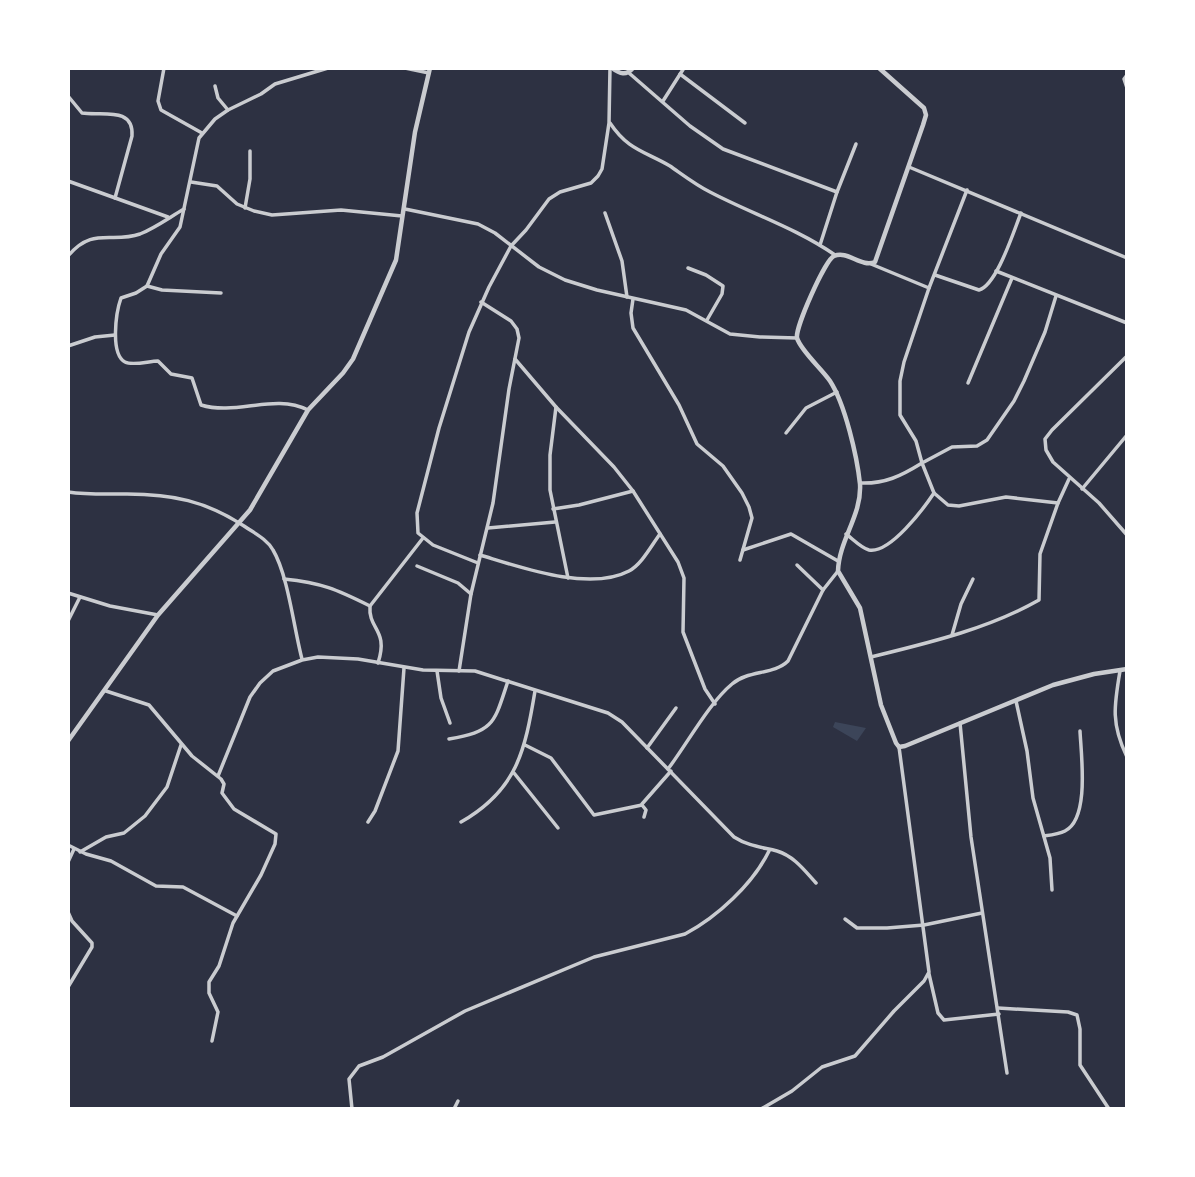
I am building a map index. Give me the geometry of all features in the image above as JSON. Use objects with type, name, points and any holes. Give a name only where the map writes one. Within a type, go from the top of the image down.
[{"type":"street","points":[[164,68],[158,101],[161,110],[202,133]]},
{"type":"street","points":[[307,410],[287,402],[222,408],[201,405],[192,378],[171,374],[158,361],[127,363],[121,359],[115,335],[121,299],[147,286],[161,254],[180,228],[195,151],[202,133],[228,110],[257,97],[275,84],[328,68]]},
{"type":"street","points":[[69,738],[106,691],[158,615],[250,510],[307,410],[343,373],[362,343],[396,260],[415,132],[429,71],[405,68]]},
{"type":"street","points":[[611,68],[618,73],[631,71],[690,126],[723,149],[837,192]]},
{"type":"street","points":[[478,563],[423,538],[418,533],[416,524],[421,495],[468,332],[511,246],[549,199],[560,192],[591,183],[602,169],[609,123],[611,68]]},
{"type":"street","points":[[663,101],[684,68]]},
{"type":"street","points":[[871,264],[878,256],[926,115],[924,108],[880,68]]},
{"type":"street","points":[[680,74],[745,123]]},
{"type":"street","points":[[1127,75],[1124,79],[1127,88]]},
{"type":"street","points":[[215,86],[218,98],[228,110]]},
{"type":"street","points":[[68,96],[82,114],[120,115],[129,120],[132,136],[115,198]]},
{"type":"street","points":[[609,123],[627,143],[710,192],[795,231],[835,255],[871,264],[929,288]]},
{"type":"street","points":[[820,245],[856,144]]},
{"type":"street","points":[[245,208],[250,179],[250,151]]},
{"type":"street","points":[[909,167],[1127,258]]},
{"type":"street","points":[[68,181],[169,217]]},
{"type":"street","points":[[191,182],[217,186],[237,204],[272,215],[341,209],[404,217]]},
{"type":"street","points":[[967,190],[904,362],[899,396],[900,415],[916,441],[934,493],[948,505],[959,506],[1006,497],[1058,503]]},
{"type":"street","points":[[68,256],[89,240],[100,236],[136,234],[184,209]]},
{"type":"street","points":[[405,209],[488,228],[539,267],[565,280],[686,310],[721,329],[743,336],[797,338]]},
{"type":"street","points":[[935,275],[979,290],[986,287],[996,271],[1021,212]]},
{"type":"street","points":[[605,213],[622,261],[626,297]]},
{"type":"street","points":[[835,255],[817,284],[797,331],[797,338],[842,402],[860,484],[860,503],[846,534],[838,561],[838,571],[860,608],[881,705],[899,747],[929,972],[938,1013],[944,1020],[999,1014]]},
{"type":"street","points":[[688,268],[723,286],[722,294],[707,320]]},
{"type":"street","points":[[996,271],[1127,323]]},
{"type":"street","points":[[968,383],[1012,278]]},
{"type":"street","points":[[147,286],[221,293]]},
{"type":"street","points":[[860,484],[882,483],[952,447],[977,446],[987,440],[1014,401],[1024,381],[1045,332],[1056,296]]},
{"type":"street","points":[[633,299],[633,328],[682,412],[697,444],[723,466],[749,506],[752,519],[740,560]]},
{"type":"street","points":[[459,671],[471,594],[488,528],[500,464],[509,389],[519,338],[514,323],[481,302]]},
{"type":"street","points":[[68,346],[95,337],[115,335]]},
{"type":"street","points":[[1127,356],[1045,439],[1046,450],[1053,462],[1099,503],[1127,535]]},
{"type":"street","points":[[515,359],[633,491],[681,569],[684,578],[683,632],[705,689],[715,704]]},
{"type":"street","points":[[786,433],[806,408],[837,392]]},
{"type":"street","points":[[556,407],[550,454],[552,509],[568,578]]},
{"type":"street","points":[[1082,489],[1127,435]]},
{"type":"street","points":[[871,657],[952,635],[1000,618],[1039,600],[1040,554],[1069,479]]},
{"type":"street","points":[[552,509],[633,491]]},
{"type":"street","points":[[68,492],[170,496],[194,500],[260,537],[273,549],[284,579],[302,660]]},
{"type":"street","points":[[846,534],[866,548],[877,550],[913,521],[934,493]]},
{"type":"street","points":[[488,528],[555,522]]},
{"type":"street","points":[[480,555],[568,578],[588,579],[630,571],[639,564],[660,534]]},
{"type":"street","points":[[743,551],[791,534],[838,561]]},
{"type":"street","points":[[378,663],[383,645],[369,611],[370,606],[423,538]]},
{"type":"street","points":[[797,565],[823,590]]},
{"type":"street","points":[[416,566],[458,583],[471,594]]},
{"type":"street","points":[[525,745],[551,758],[594,815],[642,805],[733,683],[744,676],[784,664],[823,590],[838,571]]},
{"type":"street","points":[[284,579],[318,583],[370,606]]},
{"type":"street","points":[[952,635],[961,604],[973,579]]},
{"type":"street","points":[[68,593],[158,615]]},
{"type":"street","points":[[68,621],[80,597]]},
{"type":"street","points":[[218,776],[250,697],[260,683],[274,671],[302,660],[336,656],[404,668],[475,671],[608,713],[622,722],[734,837],[745,844],[777,851],[793,859],[816,883]]},
{"type":"street","points":[[368,822],[375,811],[398,751],[404,668]]},
{"type":"street","points":[[899,747],[1074,678],[1127,669]]},
{"type":"street","points":[[437,671],[439,689],[450,723]]},
{"type":"street","points":[[1119,671],[1114,717],[1118,739],[1127,757]]},
{"type":"street","points":[[449,739],[472,735],[489,726],[508,681]]},
{"type":"street","points":[[106,691],[149,705],[181,744],[218,776],[224,784],[222,793],[234,809],[260,826],[274,831],[277,838],[261,875],[229,931],[219,966],[209,982],[209,993],[218,1012],[212,1041]]},
{"type":"street","points":[[461,822],[488,804],[513,773],[525,745],[535,691]]},
{"type":"street","points":[[1016,701],[1027,751],[1032,798],[1050,858],[1052,890]]},
{"type":"street","points":[[648,748],[676,708]]},
{"type":"street","points":[[960,723],[982,913],[1007,1073]]},
{"type":"street","points":[[1044,836],[1065,832],[1079,814],[1080,731]]},
{"type":"street","points":[[80,852],[106,837],[124,833],[145,816],[167,787],[181,744]]},
{"type":"street","points":[[513,773],[558,828]]},
{"type":"street","points":[[642,805],[646,810],[644,817]]},
{"type":"street","points":[[68,845],[80,852],[111,861],[156,886],[183,887],[237,916]]},
{"type":"street","points":[[68,862],[74,849]]},
{"type":"street","points":[[352,1109],[349,1079],[359,1066],[383,1057],[465,1011],[594,957],[650,941],[672,938],[696,928],[735,895],[760,867],[769,850]]},
{"type":"street","points":[[68,912],[72,921],[92,943],[68,986]]},
{"type":"street","points":[[845,919],[857,928],[924,925],[982,913]]},
{"type":"street","points":[[761,1109],[792,1091],[822,1067],[855,1056],[924,981],[929,972]]},
{"type":"street","points":[[998,1008],[1068,1012],[1077,1015],[1080,1029],[1080,1065],[1109,1109]]},
{"type":"street","points":[[454,1109],[458,1101]]},
{"type":"shaded area","points":[[835,722],[866,728],[857,741],[833,727]]}]
